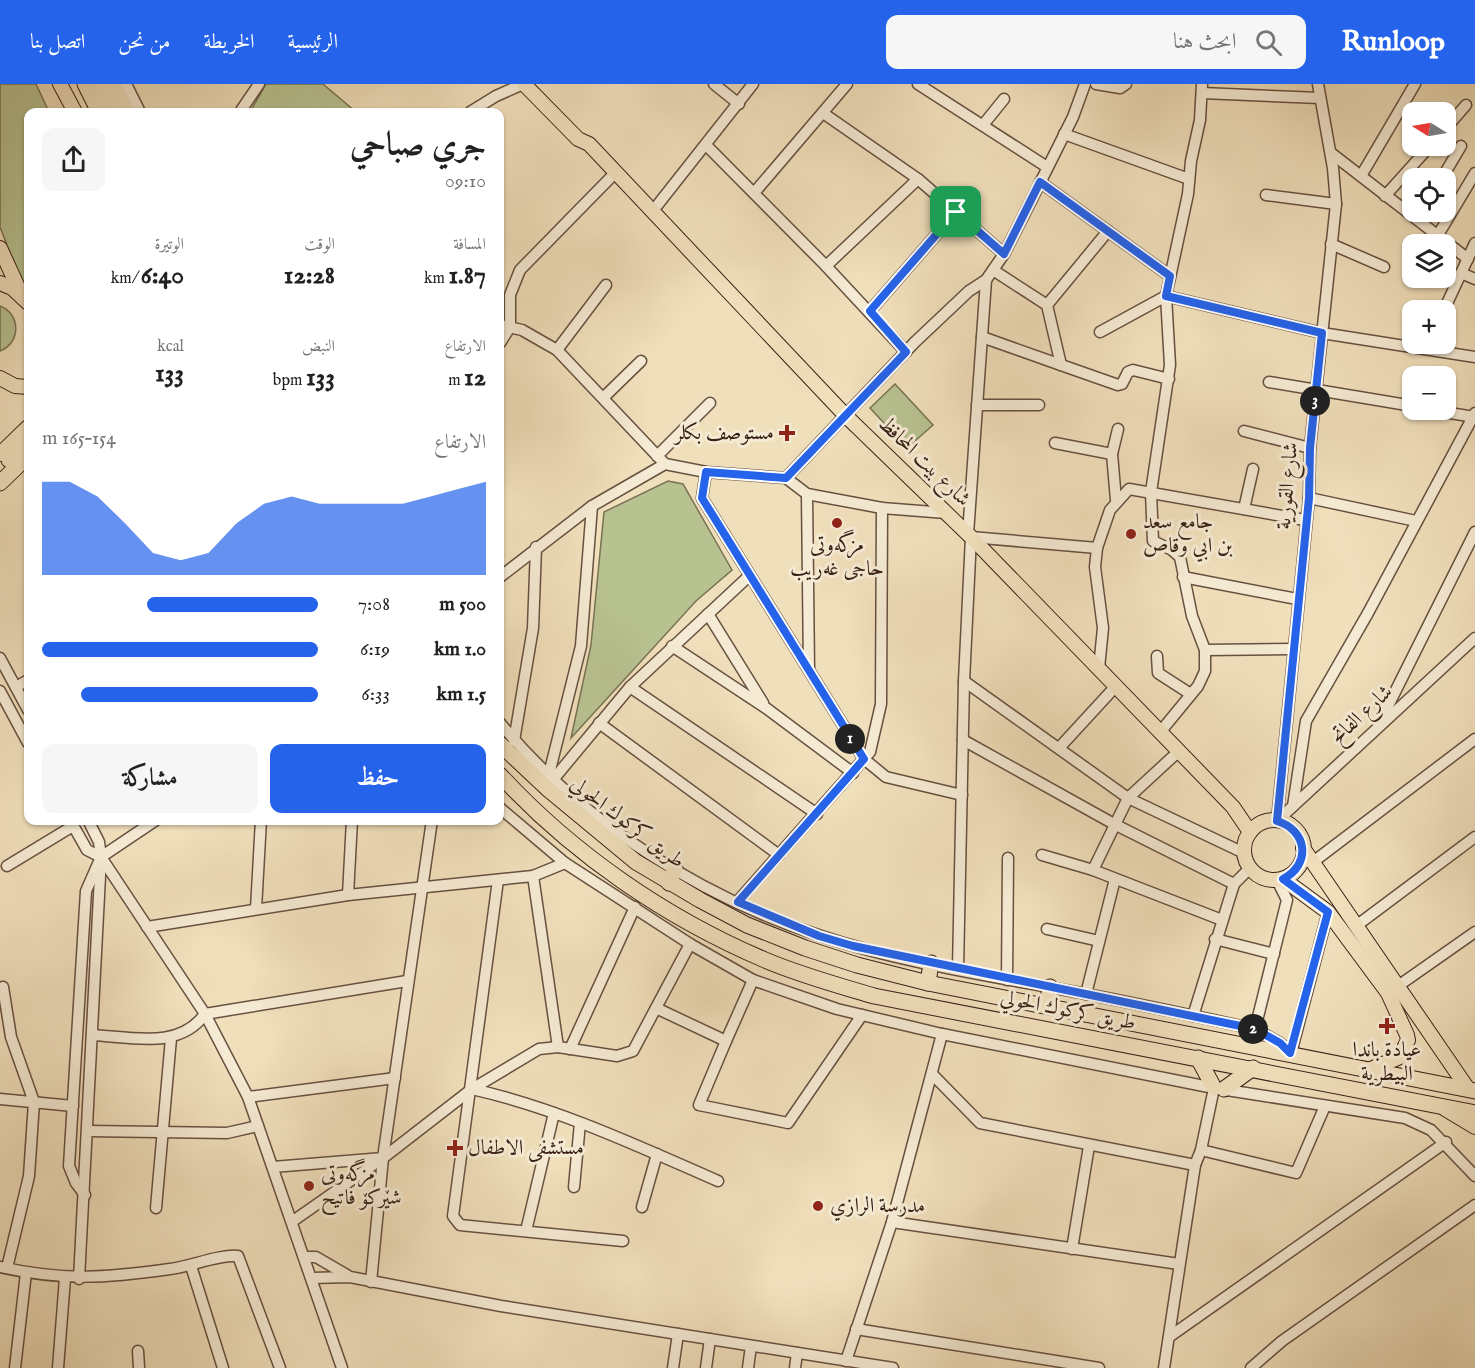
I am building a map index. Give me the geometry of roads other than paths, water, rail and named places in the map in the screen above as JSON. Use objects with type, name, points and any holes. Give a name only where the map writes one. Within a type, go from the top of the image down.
[{"type":"highway","points":[[85,84],[97,108]]},
{"type":"highway","points":[[100,84],[112,108]]},
{"type":"highway","points":[[113,84],[125,108]]},
{"type":"highway","points":[[0,468],[24,447]]},
{"type":"highway","points":[[0,483],[24,460]]},
{"type":"highway","points":[[504,739],[522,766]]},
{"type":"highway","name":"طريق كركوك الحولي","points":[[507,742],[522,766],[636,862],[672,875],[747,925],[849,962],[928,983],[1472,1090]]},
{"type":"highway","name":"طريق كركوك الحولي","points":[[504,782],[624,885],[737,948],[795,971],[874,996],[1475,1113]]},
{"type":"highway","points":[[737,948],[747,925]]},
{"type":"highway","points":[[928,983],[932,963]]},
{"type":"highway","points":[[1047,1006],[1050,987]]},
{"type":"highway","points":[[1198,1058],[1219,1089],[1253,1068]]},
{"type":"main road","points":[[60,84],[73,108]]},
{"type":"main road","name":"شارع بيت المحافظ","points":[[523,84],[578,139],[589,144]]},
{"type":"main road","name":"شارع بيت المحافظ","points":[[536,84],[583,132],[589,144],[652,212],[846,416],[969,536],[1255,828]]},
{"type":"main road","points":[[0,248],[24,298]]},
{"type":"main road","points":[[0,283],[24,299]]},
{"type":"main road","points":[[0,378],[15,386],[24,387]]},
{"type":"main road","points":[[0,454],[24,431]]},
{"type":"main road","points":[[1371,1069],[1395,1061],[1404,1051],[1408,1040],[1393,990],[1356,926],[1303,848],[1295,830],[1277,821],[1255,828],[1244,853],[1250,868],[1262,878],[1280,879],[1328,912],[1393,990],[1472,1090]]},
{"type":"main road","points":[[1280,879],[1300,863],[1303,848]]},
{"type":"main road","points":[[1441,1106],[1475,1126]]},
{"type":"street","points":[[126,84],[138,108]]},
{"type":"street","points":[[243,108],[259,84]]},
{"type":"street","points":[[476,108],[523,84]]},
{"type":"street","points":[[714,84],[739,104]]},
{"type":"street","points":[[652,212],[753,84]]},
{"type":"street","points":[[754,193],[848,84]]},
{"type":"street","points":[[918,84],[1047,167]]},
{"type":"street","points":[[786,478],[954,303],[986,280],[1004,254],[1064,134],[1085,84]]},
{"type":"street","points":[[1096,84],[1120,88],[1126,84]]},
{"type":"street","name":"شارع القورية","points":[[1277,821],[1292,649],[1309,498],[1310,448],[1336,204],[1318,84]]},
{"type":"street","points":[[1362,176],[1415,84]]},
{"type":"street","points":[[1161,731],[1189,693],[1198,686],[1205,671],[1204,650],[1192,616],[1180,559],[1177,553],[1153,541],[1151,492],[1169,379],[1166,296],[1188,194],[1200,120],[1202,88],[1320,98]]},
{"type":"street","points":[[983,125],[1004,99]]},
{"type":"street","points":[[1456,116],[1466,105]]},
{"type":"street","points":[[823,113],[918,179],[1004,254]]},
{"type":"street","points":[[1064,134],[1189,179]]},
{"type":"street","points":[[706,145],[870,311],[906,352]]},
{"type":"street","points":[[1448,168],[1461,146]]},
{"type":"street","points":[[1330,153],[1385,196],[1402,206]]},
{"type":"street","points":[[1385,196],[1421,156]]},
{"type":"street","points":[[616,172],[520,270],[510,295],[505,326],[532,335],[556,350],[604,397],[661,460],[706,472],[786,478],[807,494],[882,508],[946,513]]},
{"type":"street","points":[[1438,234],[1475,173]]},
{"type":"street","points":[[826,266],[918,179]]},
{"type":"street","points":[[1040,182],[1170,276]]},
{"type":"street","points":[[1266,195],[1336,204]]},
{"type":"street","points":[[870,311],[956,212]]},
{"type":"street","points":[[1425,222],[1436,234]]},
{"type":"street","points":[[1047,305],[1108,231]]},
{"type":"street","points":[[1449,300],[1475,243]]},
{"type":"street","points":[[1331,244],[1384,267]]},
{"type":"street","points":[[1456,249],[1468,258]]},
{"type":"street","points":[[993,270],[1047,305],[1061,364]]},
{"type":"street","points":[[1461,273],[1475,279]]},
{"type":"street","points":[[958,969],[969,536],[986,280]]},
{"type":"street","points":[[556,350],[606,285]]},
{"type":"street","points":[[1100,332],[1166,296],[1322,333],[1402,343]]},
{"type":"street","points":[[981,337],[1118,385],[1122,384],[1128,372],[1132,370],[1169,379]]},
{"type":"street","points":[[1456,353],[1475,357]]},
{"type":"street","points":[[604,397],[641,361]]},
{"type":"street","points":[[1269,382],[1402,404]]},
{"type":"street","points":[[504,574],[592,506],[661,460],[710,403]]},
{"type":"street","points":[[977,405],[1040,405]]},
{"type":"street","points":[[1293,806],[1306,721],[1368,613],[1474,416],[1456,413]]},
{"type":"street","points":[[1116,500],[1112,454],[1118,429]]},
{"type":"street","points":[[1244,431],[1310,448]]},
{"type":"street","points":[[1055,443],[1112,454]]},
{"type":"street","points":[[1244,509],[1253,469]]},
{"type":"street","points":[[706,472],[702,498],[864,759],[886,777],[962,795]]},
{"type":"street","points":[[1099,668],[1103,628],[1095,567],[1096,548],[1103,525],[1116,500],[1129,489],[1305,520]]},
{"type":"street","points":[[807,494],[809,672]]},
{"type":"street","points":[[1309,498],[1416,521]]},
{"type":"street","points":[[550,779],[581,646],[592,506]]},
{"type":"street","points":[[738,902],[870,752],[880,704],[882,508]]},
{"type":"street","points":[[1378,726],[1475,532]]},
{"type":"street","points":[[969,536],[1096,548]]},
{"type":"street","points":[[536,547],[533,628],[507,742],[550,779],[672,875],[819,936],[1007,980],[1255,1029],[1274,1039],[1290,1053],[1328,912]]},
{"type":"street","points":[[550,779],[630,687],[749,576]]},
{"type":"street","points":[[1183,577],[1297,599]]},
{"type":"street","points":[[708,615],[766,708]]},
{"type":"street","name":"شارع الفاتح","points":[[1277,821],[1378,726],[1473,645]]},
{"type":"street","points":[[672,646],[766,708],[853,773]]},
{"type":"street","points":[[1204,650],[1292,649]]},
{"type":"street","points":[[1157,656],[1158,673],[1189,693]]},
{"type":"street","points":[[0,658],[24,702]]},
{"type":"street","points":[[964,681],[1128,798],[1244,853]]},
{"type":"street","points":[[16,687],[24,682]]},
{"type":"street","points":[[1059,748],[1116,686]]},
{"type":"street","points":[[630,687],[817,814]]},
{"type":"street","points":[[0,691],[5,707],[24,737]]},
{"type":"street","points":[[1287,712],[1306,721]]},
{"type":"street","points":[[599,723],[779,855]]},
{"type":"street","points":[[1313,862],[1475,739]]},
{"type":"street","points":[[963,740],[1114,824],[1234,884]]},
{"type":"street","points":[[1093,870],[1128,798],[1179,751]]},
{"type":"street","points":[[504,811],[565,863],[690,944],[753,980],[862,1015],[942,1034],[1219,1089],[1371,1111],[1416,1121],[1446,1142],[1475,1176]]},
{"type":"street","points":[[7,866],[69,825]]},
{"type":"street","points":[[73,825],[87,850],[101,857],[206,1014],[248,1097],[293,1221],[342,1368]]},
{"type":"street","points":[[79,1279],[101,857],[99,842],[90,825]]},
{"type":"street","points":[[85,1195],[76,1183],[69,1166],[86,891],[101,857],[149,825]]},
{"type":"street","points":[[256,909],[261,825]]},
{"type":"street","points":[[348,895],[352,825]]},
{"type":"street","points":[[370,1282],[383,1158],[420,888],[431,825]]},
{"type":"street","points":[[1356,926],[1475,837]]},
{"type":"street","points":[[1042,855],[1093,870],[1222,920]]},
{"type":"street","points":[[1007,980],[1008,858]]},
{"type":"street","points":[[147,927],[348,895],[533,876],[565,863]]},
{"type":"street","points":[[1194,1016],[1215,939],[1234,884],[1250,868]]},
{"type":"street","points":[[533,876],[564,1048]]},
{"type":"street","points":[[1086,994],[1115,879]]},
{"type":"street","points":[[1251,1045],[1287,900],[1280,879]]},
{"type":"street","points":[[498,880],[472,1089],[453,1216],[460,1225],[623,1241]]},
{"type":"street","points":[[564,1048],[635,907]]},
{"type":"street","points":[[1047,929],[1099,941]]},
{"type":"street","points":[[1215,939],[1274,954]]},
{"type":"street","points":[[1393,990],[1472,939]]},
{"type":"street","points":[[293,1221],[383,1158],[472,1089],[540,1049],[564,1048],[627,1055],[636,1047],[690,944]]},
{"type":"street","points":[[753,980],[699,1106],[788,1123],[862,1015]]},
{"type":"street","points":[[93,1035],[171,1038],[187,1032],[206,1014],[407,981]]},
{"type":"street","points":[[3,987],[11,1036],[34,1102],[28,1176],[4,1268],[79,1279],[191,1266],[232,1256],[240,1258],[280,1368]]},
{"type":"street","points":[[656,1008],[726,1041]]},
{"type":"street","points":[[846,1361],[892,1222],[933,1075],[942,1034]]},
{"type":"street","points":[[156,1208],[171,1038]]},
{"type":"street","points":[[76,1062],[91,1062]]},
{"type":"street","points":[[933,1075],[980,1124],[1195,1165]]},
{"type":"street","points":[[248,1097],[395,1077]]},
{"type":"street","points":[[472,1089],[504,1096],[554,1113],[718,1181]]},
{"type":"street","points":[[1164,1368],[1195,1165],[1219,1089]]},
{"type":"street","points":[[0,1099],[73,1106]]},
{"type":"street","points":[[1201,1150],[1296,1173],[1325,1106]]},
{"type":"street","points":[[526,1231],[554,1113]]},
{"type":"street","points":[[574,1187],[580,1123]]},
{"type":"street","points":[[88,1131],[161,1134],[235,1132],[258,1126]]},
{"type":"street","points":[[1169,1337],[1446,1142]]},
{"type":"street","points":[[1072,1249],[1089,1146]]},
{"type":"street","points":[[642,1207],[657,1155]]},
{"type":"street","points":[[273,1167],[383,1158]]},
{"type":"street","points":[[1251,1368],[1282,1341],[1475,1205]]},
{"type":"street","points":[[892,1222],[1179,1264]]},
{"type":"street","points":[[305,1257],[319,1259],[350,1277]]},
{"type":"street","points":[[191,1266],[223,1368]]},
{"type":"street","points":[[15,1368],[26,1273]]},
{"type":"street","points":[[312,1278],[350,1277],[501,1306],[860,1365],[893,1368]]},
{"type":"street","points":[[58,1368],[65,1278]]},
{"type":"street","points":[[856,1329],[1099,1368]]},
{"type":"street","points":[[673,1368],[678,1334]]},
{"type":"street","points":[[706,1368],[710,1339]]},
{"type":"street","points":[[748,1368],[751,1346]]},
{"type":"street","points":[[138,1351],[139,1368]]},
{"type":"street","points":[[795,1368],[797,1353]]},
{"type":"place","name":"مستوصف بكلر","points":[[787,433]]},
{"type":"place","name":"مزگەوتی حاجی غەریب","points":[[837,523]]},
{"type":"place","name":"جامع سعد بن ابي وقاص","points":[[1131,534]]},
{"type":"place","name":"عيادة باندا البيطرية","points":[[1387,1026]]},
{"type":"place","name":"مستشفى الاطفال","points":[[455,1148]]},
{"type":"place","name":"مزگەوتی شێرکۆ فاتیح","points":[[309,1186]]},
{"type":"place","name":"مدرسة الرازي","points":[[818,1206]]}]
